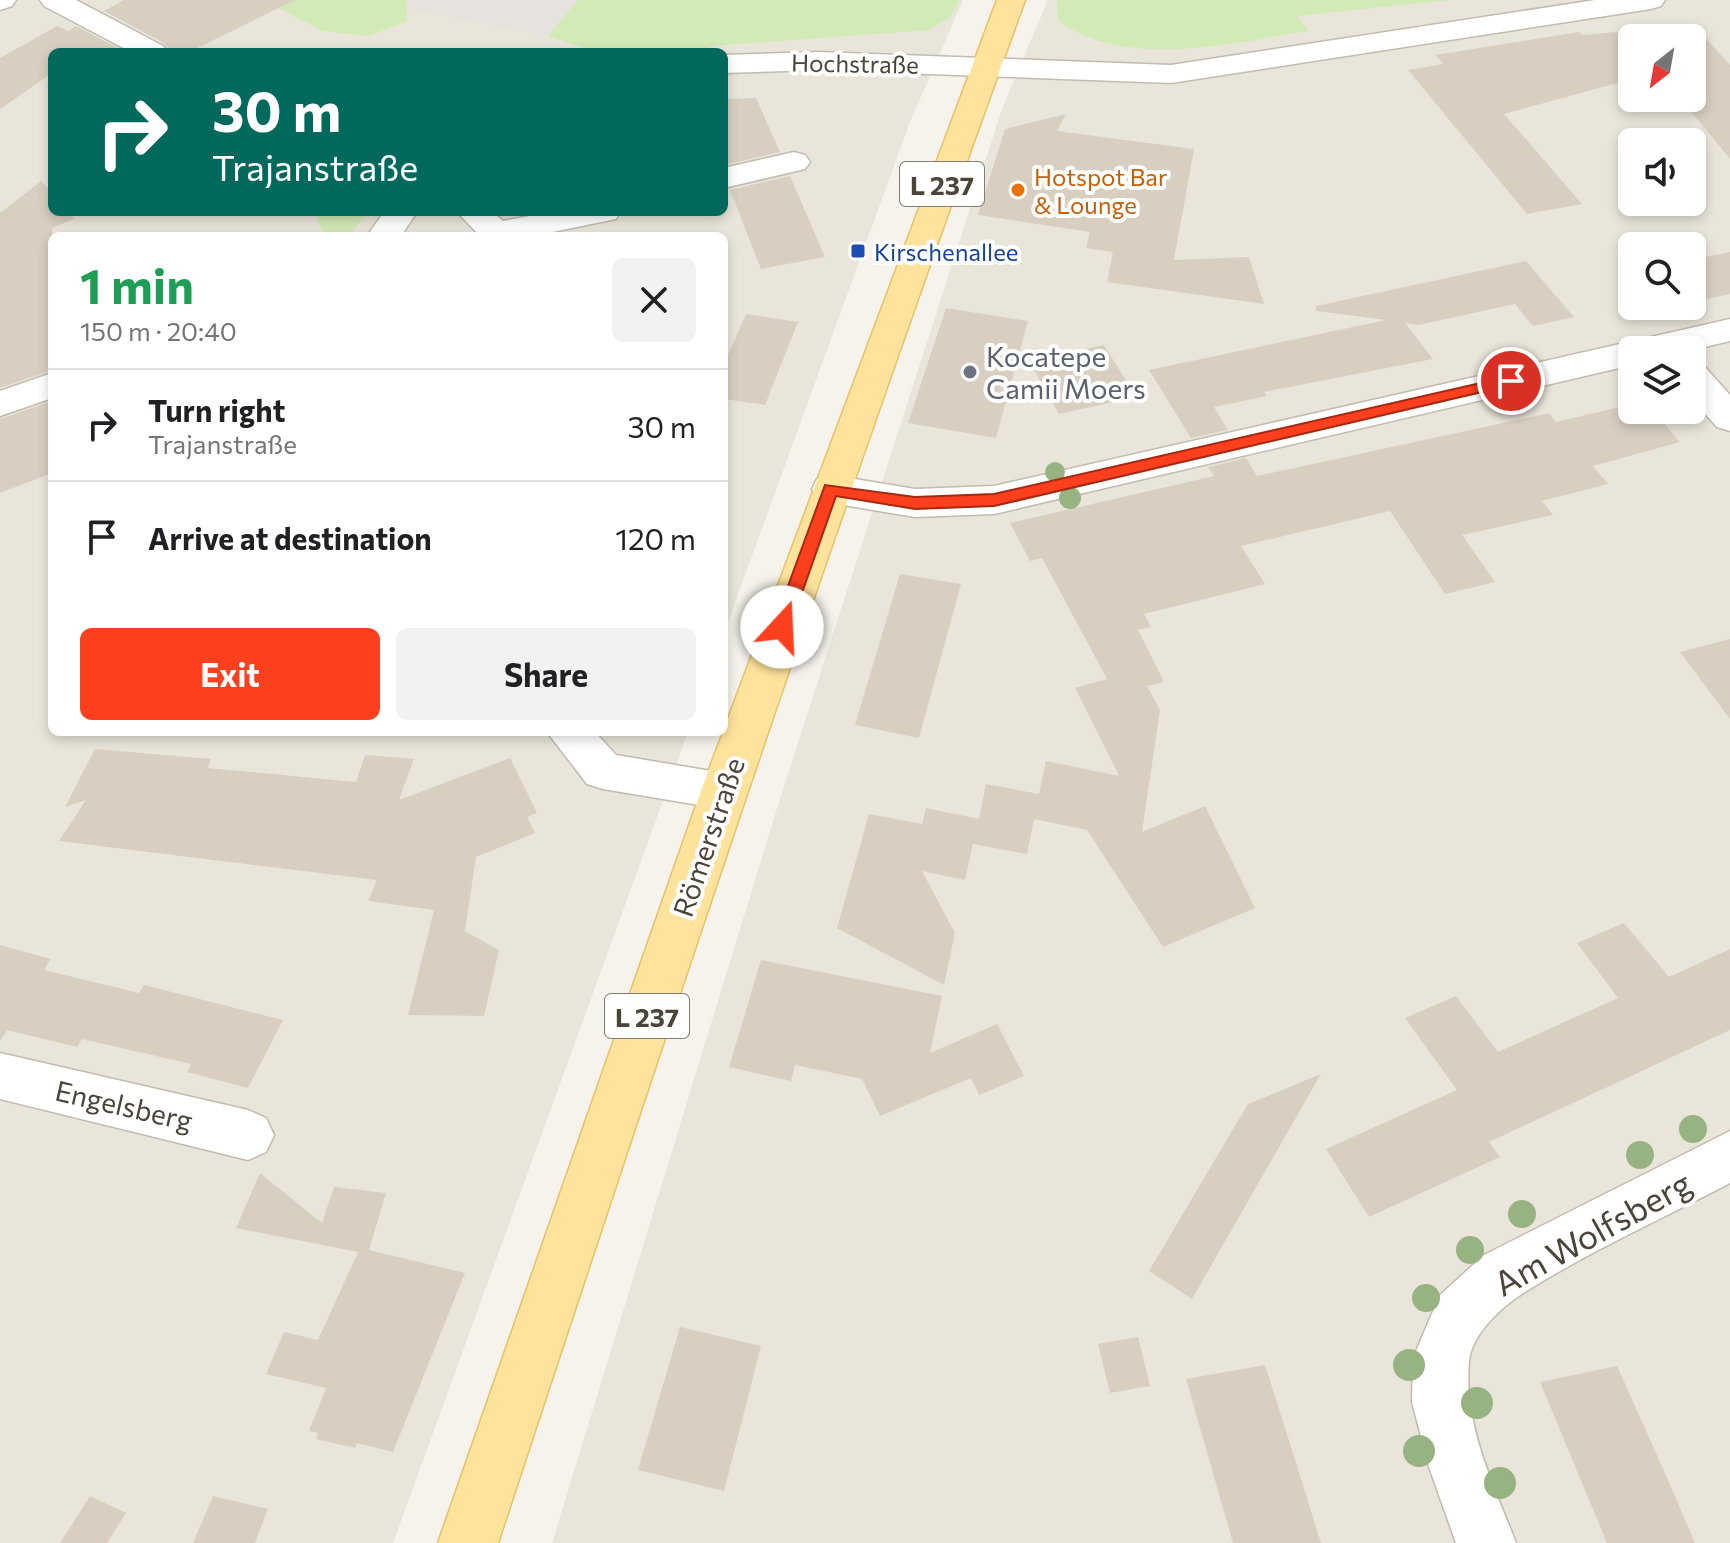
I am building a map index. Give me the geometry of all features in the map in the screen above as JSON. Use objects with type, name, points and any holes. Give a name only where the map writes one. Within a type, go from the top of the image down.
[{"type":"main road","name":"Römerstraße","points":[[468,1543],[723,791],[1011,0]]},
{"type":"street","points":[[54,0],[145,48]]},
{"type":"street","points":[[986,65],[1171,74],[1651,0]]},
{"type":"street","name":"Hochstraße","points":[[728,64],[818,61],[986,65]]},
{"type":"street","points":[[728,177],[794,162]]},
{"type":"street","points":[[477,216],[495,232]]},
{"type":"street","points":[[501,232],[583,216]]},
{"type":"street","points":[[1705,336],[1730,330]]},
{"type":"street","points":[[831,489],[915,503],[994,500],[1618,357]]},
{"type":"street","points":[[0,404],[48,386]]},
{"type":"street","points":[[1706,391],[1730,418]]},
{"type":"street","points":[[572,736],[603,771],[723,791]]},
{"type":"street","name":"Engelsberg","points":[[0,1076],[248,1135]]},
{"type":"street","name":"Am Wolfsberg","points":[[1486,1543],[1458,1467],[1440,1402],[1441,1358],[1459,1314],[1503,1274],[1730,1156]]},
{"type":"shaded area","points":[[0,0],[963,0],[910,122],[728,622],[728,232],[48,232],[48,736],[687,736],[393,1543],[0,1543]]},
{"type":"shaded area","points":[[407,0],[578,0],[548,36],[407,8]]},
{"type":"shaded area","points":[[1048,0],[1730,0],[1730,1543],[552,1543],[778,805],[1002,109]]},
{"type":"green space","points":[[263,0],[407,0],[407,21],[369,36],[323,31]]},
{"type":"green space","points":[[578,0],[959,0],[951,17],[929,30],[706,48],[585,48],[548,36]]},
{"type":"green space","points":[[1057,0],[1450,0],[1297,16],[1309,31],[1214,46],[1148,49],[1116,45],[1086,36],[1058,21]]},
{"type":"green space","points":[[316,216],[366,216],[352,232],[322,232]]},
{"type":"building","points":[[124,0],[295,0],[197,48],[168,48],[104,11]]},
{"type":"building","points":[[57,26],[68,31],[76,26],[117,48],[48,48],[48,76],[0,109],[0,58]]},
{"type":"building","points":[[1579,32],[1582,35],[1618,32],[1618,83],[1504,114],[1582,204],[1527,214],[1408,70],[1443,64],[1435,55]]},
{"type":"building","points":[[1706,38],[1730,65],[1730,159],[1691,112],[1706,112]]},
{"type":"building","points":[[756,98],[780,152],[728,164],[728,99]]},
{"type":"building","points":[[1066,114],[1057,131],[1194,149],[1174,260],[1249,257],[1264,304],[1107,282],[1113,252],[1086,248],[1090,232],[978,215],[1005,129]]},
{"type":"building","points":[[790,176],[825,257],[761,269],[730,190]]},
{"type":"building","points":[[41,181],[48,189],[48,216],[71,216],[74,219],[48,232],[48,371],[0,388],[0,213]]},
{"type":"building","points":[[1730,252],[1730,294],[1706,299],[1706,257]]},
{"type":"building","points":[[1526,261],[1574,317],[1533,326],[1515,304],[1418,325],[1405,323],[1433,359],[1264,392],[1267,396],[1214,407],[1228,430],[1191,438],[1149,370],[1386,320],[1316,311],[1316,306]]},
{"type":"building","name":"Kocatepe Camii Moers","points":[[946,308],[1028,321],[996,438],[908,423]]},
{"type":"building","points":[[746,314],[798,322],[765,405],[728,400],[728,355]]},
{"type":"building","points":[[1104,345],[1136,397],[1059,414],[1029,361]]},
{"type":"building","points":[[48,402],[48,475],[0,493],[0,419]]},
{"type":"building","points":[[1618,407],[1618,424],[1664,424],[1680,442],[1593,466],[1608,484],[1542,501],[1553,515],[1462,535],[1495,582],[1445,594],[1390,511],[1241,546],[1265,584],[1144,614],[1151,627],[1138,630],[1164,682],[1147,686],[1160,710],[1142,832],[1205,806],[1255,908],[1163,947],[1087,830],[1034,819],[1027,854],[973,844],[965,880],[922,871],[955,933],[944,985],[837,928],[869,814],[922,824],[926,808],[979,819],[986,784],[1039,794],[1046,761],[1119,776],[1075,688],[1107,679],[1042,558],[1030,561],[1010,523],[1214,476],[1208,467],[1246,458],[1257,476],[1549,413],[1556,422]]},
{"type":"building","points":[[900,574],[961,584],[919,738],[855,725]]},
{"type":"building","points":[[1730,639],[1730,719],[1680,652]]},
{"type":"building","points":[[95,749],[211,759],[208,768],[356,782],[365,755],[414,759],[399,800],[510,758],[537,813],[527,817],[535,833],[476,857],[465,931],[499,950],[484,1016],[408,1015],[434,910],[368,901],[377,880],[59,841],[86,800],[65,807]]},
{"type":"building","points":[[1624,923],[1669,977],[1730,949],[1730,1030],[1489,1142],[1500,1157],[1369,1217],[1326,1149],[1457,1090],[1405,1018],[1456,996],[1498,1052],[1618,998],[1577,943]]},
{"type":"building","points":[[0,945],[51,959],[44,970],[139,993],[144,985],[283,1020],[248,1088],[187,1072],[191,1064],[82,1039],[77,1047],[7,1030],[0,1041]]},
{"type":"building","points":[[761,960],[942,996],[930,1053],[997,1024],[1024,1076],[979,1095],[971,1078],[880,1116],[862,1079],[795,1065],[791,1081],[729,1067]]},
{"type":"building","points":[[1321,1074],[1192,1299],[1149,1271],[1248,1104]]},
{"type":"building","points":[[260,1173],[322,1223],[334,1187],[386,1193],[369,1250],[465,1273],[393,1452],[357,1443],[355,1448],[316,1439],[318,1433],[309,1431],[326,1388],[266,1374],[284,1332],[318,1340],[358,1252],[236,1228]]},
{"type":"building","points":[[680,1327],[761,1346],[724,1491],[638,1470]]},
{"type":"building","points":[[1138,1337],[1150,1386],[1110,1393],[1098,1344]]},
{"type":"building","points":[[1265,1365],[1321,1543],[1233,1543],[1186,1379]]},
{"type":"building","points":[[1617,1366],[1695,1543],[1607,1543],[1540,1382]]},
{"type":"building","points":[[90,1496],[126,1513],[107,1543],[60,1543]]},
{"type":"building","points":[[213,1496],[268,1509],[255,1543],[193,1543]]},
{"type":"place","name":"Hotspot Bar & Lounge","points":[[1018,190]]},
{"type":"place","name":"Kirschenallee","points":[[858,251]]},
{"type":"place","name":"Kocatepe Camii Moers","points":[[970,372]]},
{"type":"route","points":[[782,627],[831,489],[915,503],[994,500],[1511,381]]}]
